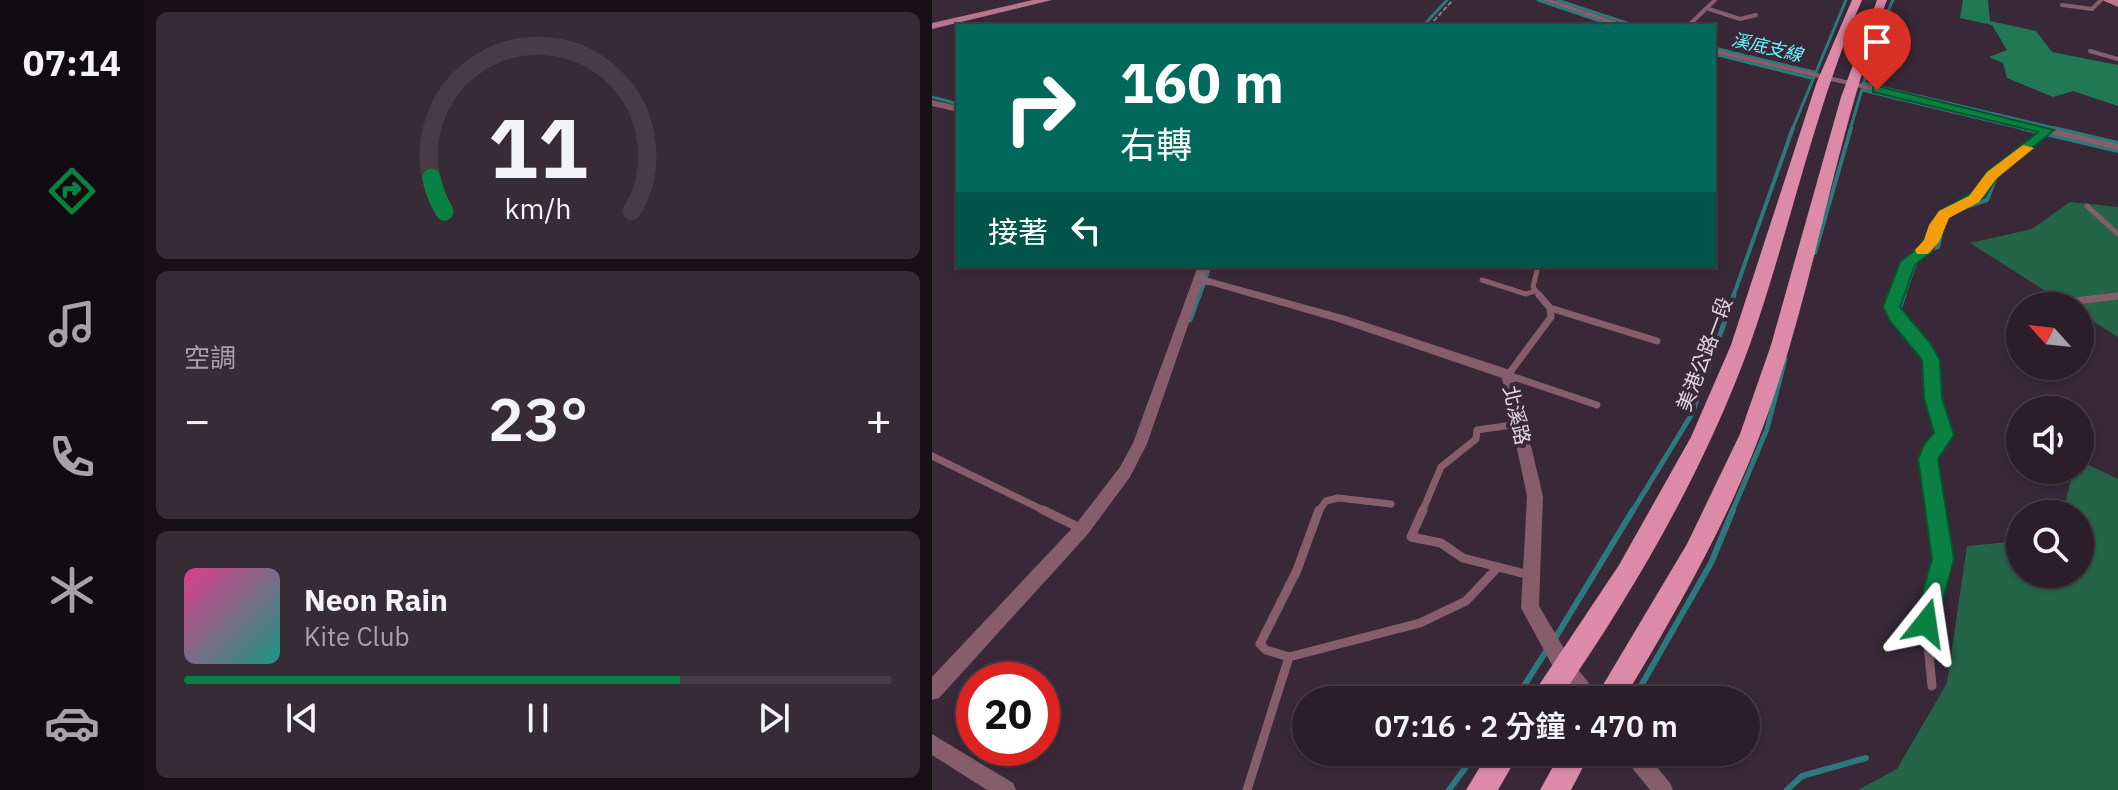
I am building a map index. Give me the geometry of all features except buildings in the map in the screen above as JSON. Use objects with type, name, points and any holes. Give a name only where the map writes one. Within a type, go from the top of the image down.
[{"type":"main road","name":"美港公路一段","points":[[1553,686],[1671,498],[1716,408],[1740,344],[1824,78],[1857,0]]},
{"type":"main road","points":[[1617,686],[1673,595],[1730,483],[1764,398],[1785,331],[1849,83],[1882,0]]},
{"type":"main road","points":[[1481,790],[1497,766]]},
{"type":"main road","points":[[1555,790],[1569,766]]},
{"type":"street","points":[[932,26],[1047,0]]},
{"type":"street","points":[[1546,0],[1620,24]]},
{"type":"street","points":[[2104,0],[2118,4]]},
{"type":"street","points":[[1716,51],[2118,147]]},
{"type":"street","points":[[932,103],[956,109]]},
{"type":"street","points":[[932,691],[1082,529],[1125,472],[1140,444],[1204,276]]},
{"type":"street","name":"北溪路","points":[[1204,276],[1508,375],[1535,496],[1530,608],[1565,669],[1579,686]]},
{"type":"street","points":[[932,744],[1006,790]]},
{"type":"street","points":[[1643,766],[1663,790]]},
{"type":"lane","points":[[1690,24],[1715,0]]},
{"type":"lane","points":[[2062,5],[2092,9],[2104,0]]},
{"type":"lane","points":[[1709,9],[1740,19],[1756,15]]},
{"type":"lane","points":[[2090,51],[2118,59]]},
{"type":"lane","points":[[1932,686],[1926,623],[1943,559],[1928,459],[1932,449],[1945,435],[1933,398],[1931,360],[1925,349],[1895,317],[1892,307],[1908,262],[1927,248],[1944,215],[1981,194],[1992,175],[2047,130]]},
{"type":"lane","points":[[2087,206],[2118,234]]},
{"type":"lane","points":[[1538,268],[1533,287],[1550,308],[1657,341]]},
{"type":"lane","points":[[1482,280],[1526,294],[1535,291]]},
{"type":"lane","points":[[2094,299],[2118,296]]},
{"type":"lane","points":[[1550,308],[1551,317],[1508,375],[1597,405]]},
{"type":"lane","points":[[1519,424],[1477,430],[1476,439],[1441,467],[1411,537],[1441,543],[1463,558],[1531,575]]},
{"type":"lane","points":[[932,456],[1082,529]]},
{"type":"lane","points":[[1391,504],[1338,498],[1326,501],[1317,513],[1297,570],[1260,644],[1266,650],[1289,657],[1420,623],[1466,601],[1498,567]]},
{"type":"lane","points":[[1247,790],[1289,657]]},
{"type":"path","points":[[1431,24],[1453,0]]},
{"type":"green space","points":[[1963,0],[1988,0],[1990,21],[2036,31],[2052,52],[2118,65],[2118,106],[2073,91],[2053,97],[2007,78],[2003,63],[1989,57],[2007,50],[1992,25],[1960,18]]},
{"type":"green space","points":[[2070,202],[2118,207],[2118,337],[2094,322],[2094,292],[2047,292],[1970,243],[2032,229]]},
{"type":"green space","points":[[2094,468],[2118,479],[2118,790],[1858,790],[1897,769],[1947,683],[1967,546],[2006,542],[2006,588],[2094,588],[2094,500],[2066,500],[2070,484],[2094,484]]},
{"type":"waterway","name":"溪底支線","points":[[1425,24],[1447,0]]},
{"type":"waterway","points":[[1538,0],[1609,24]]},
{"type":"waterway","name":"溪底支線","points":[[1557,0],[1630,24]]},
{"type":"waterway","points":[[1792,130],[1846,0]]},
{"type":"waterway","points":[[1864,83],[1879,31],[1893,0]]},
{"type":"waterway","name":"溪底支線","points":[[1716,48],[1814,72]]},
{"type":"waterway","points":[[1716,54],[1811,78]]},
{"type":"waterway","points":[[1850,130],[1864,83]]},
{"type":"waterway","name":"溪底支線","points":[[1864,83],[2062,130]]},
{"type":"waterway","points":[[1862,90],[2029,130]]},
{"type":"waterway","name":"溪底支線","points":[[932,97],[956,103]]},
{"type":"waterway","points":[[1733,297],[1793,128]]},
{"type":"waterway","points":[[1815,253],[1851,128]]},
{"type":"waterway","points":[[2021,128],[2047,134]]},
{"type":"waterway","name":"溪底支線","points":[[2054,128],[2118,143]]},
{"type":"waterway","points":[[1954,211],[1987,200],[1996,177],[2047,134]]},
{"type":"waterway","points":[[2047,134],[2118,151]]},
{"type":"waterway","points":[[1903,297],[1919,253],[1938,247],[1945,216]]},
{"type":"waterway","points":[[1199,297],[1209,268]]},
{"type":"waterway","points":[[1190,320],[1199,295]]},
{"type":"waterway","points":[[1632,512],[1692,414],[1734,295]]},
{"type":"waterway","points":[[1904,295],[1898,312],[1909,328]]},
{"type":"waterway","points":[[1732,512],[1767,429],[1785,359]]},
{"type":"waterway","points":[[1933,456],[1948,439],[1939,409]]},
{"type":"waterway","points":[[1931,469],[1943,512]]},
{"type":"waterway","points":[[1554,640],[1633,510]]},
{"type":"waterway","points":[[1641,686],[1711,563],[1733,510]]},
{"type":"waterway","points":[[1943,510],[1945,518]]},
{"type":"waterway","points":[[1524,686],[1548,648]]},
{"type":"waterway","points":[[1787,790],[1802,776],[1866,758]]},
{"type":"waterway","points":[[1449,790],[1467,766]]},
{"type":"slow traffic","points":[[1922,250],[1931,242],[1936,225],[1944,215],[1981,194],[1992,175],[2027,148]]},
{"type":"route","points":[[1877,90],[2047,130],[1992,175],[1981,194],[1944,215],[1936,225],[1927,248],[1908,262],[1892,307],[1895,317],[1925,349],[1931,360],[1933,398],[1945,435],[1932,449],[1928,459],[1943,559],[1926,623]]}]
